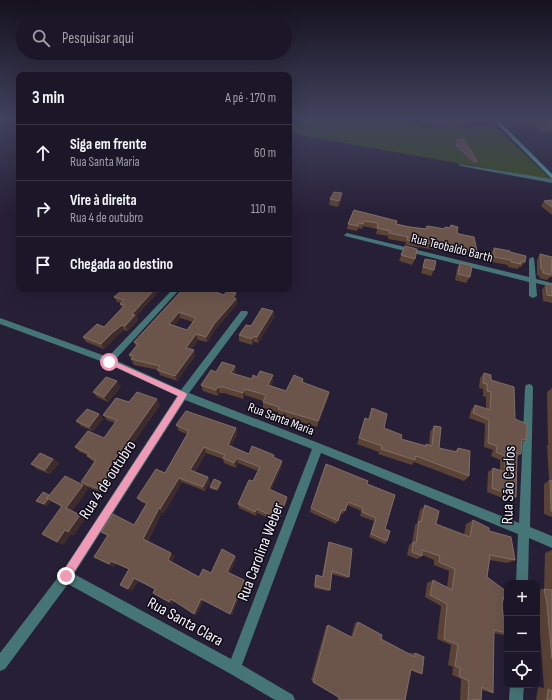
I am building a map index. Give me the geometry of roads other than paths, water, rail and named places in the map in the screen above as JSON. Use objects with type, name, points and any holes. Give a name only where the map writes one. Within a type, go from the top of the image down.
[{"type":"main road","points":[[526,151],[552,177]]},
{"type":"street","points":[[461,166],[552,181]]},
{"type":"street","name":"Rua Teobaldo Barth","points":[[347,235],[552,285]]},
{"type":"street","points":[[532,259],[533,296]]},
{"type":"street","points":[[109,362],[174,292]]},
{"type":"street","name":"Rua 4 de outubro","points":[[0,664],[66,576],[183,395],[244,314]]},
{"type":"street","name":"Rua Santa Maria","points":[[0,321],[109,362],[183,395],[318,447],[552,542]]},
{"type":"street","name":"Rua São Carlos","points":[[522,580],[529,388]]},
{"type":"street","name":"Rua Carolina Weber","points":[[234,668],[318,447]]},
{"type":"street","name":"Rua Santa Clara","points":[[66,576],[234,668],[288,700]]},
{"type":"street","points":[[516,700],[517,688]]}]
